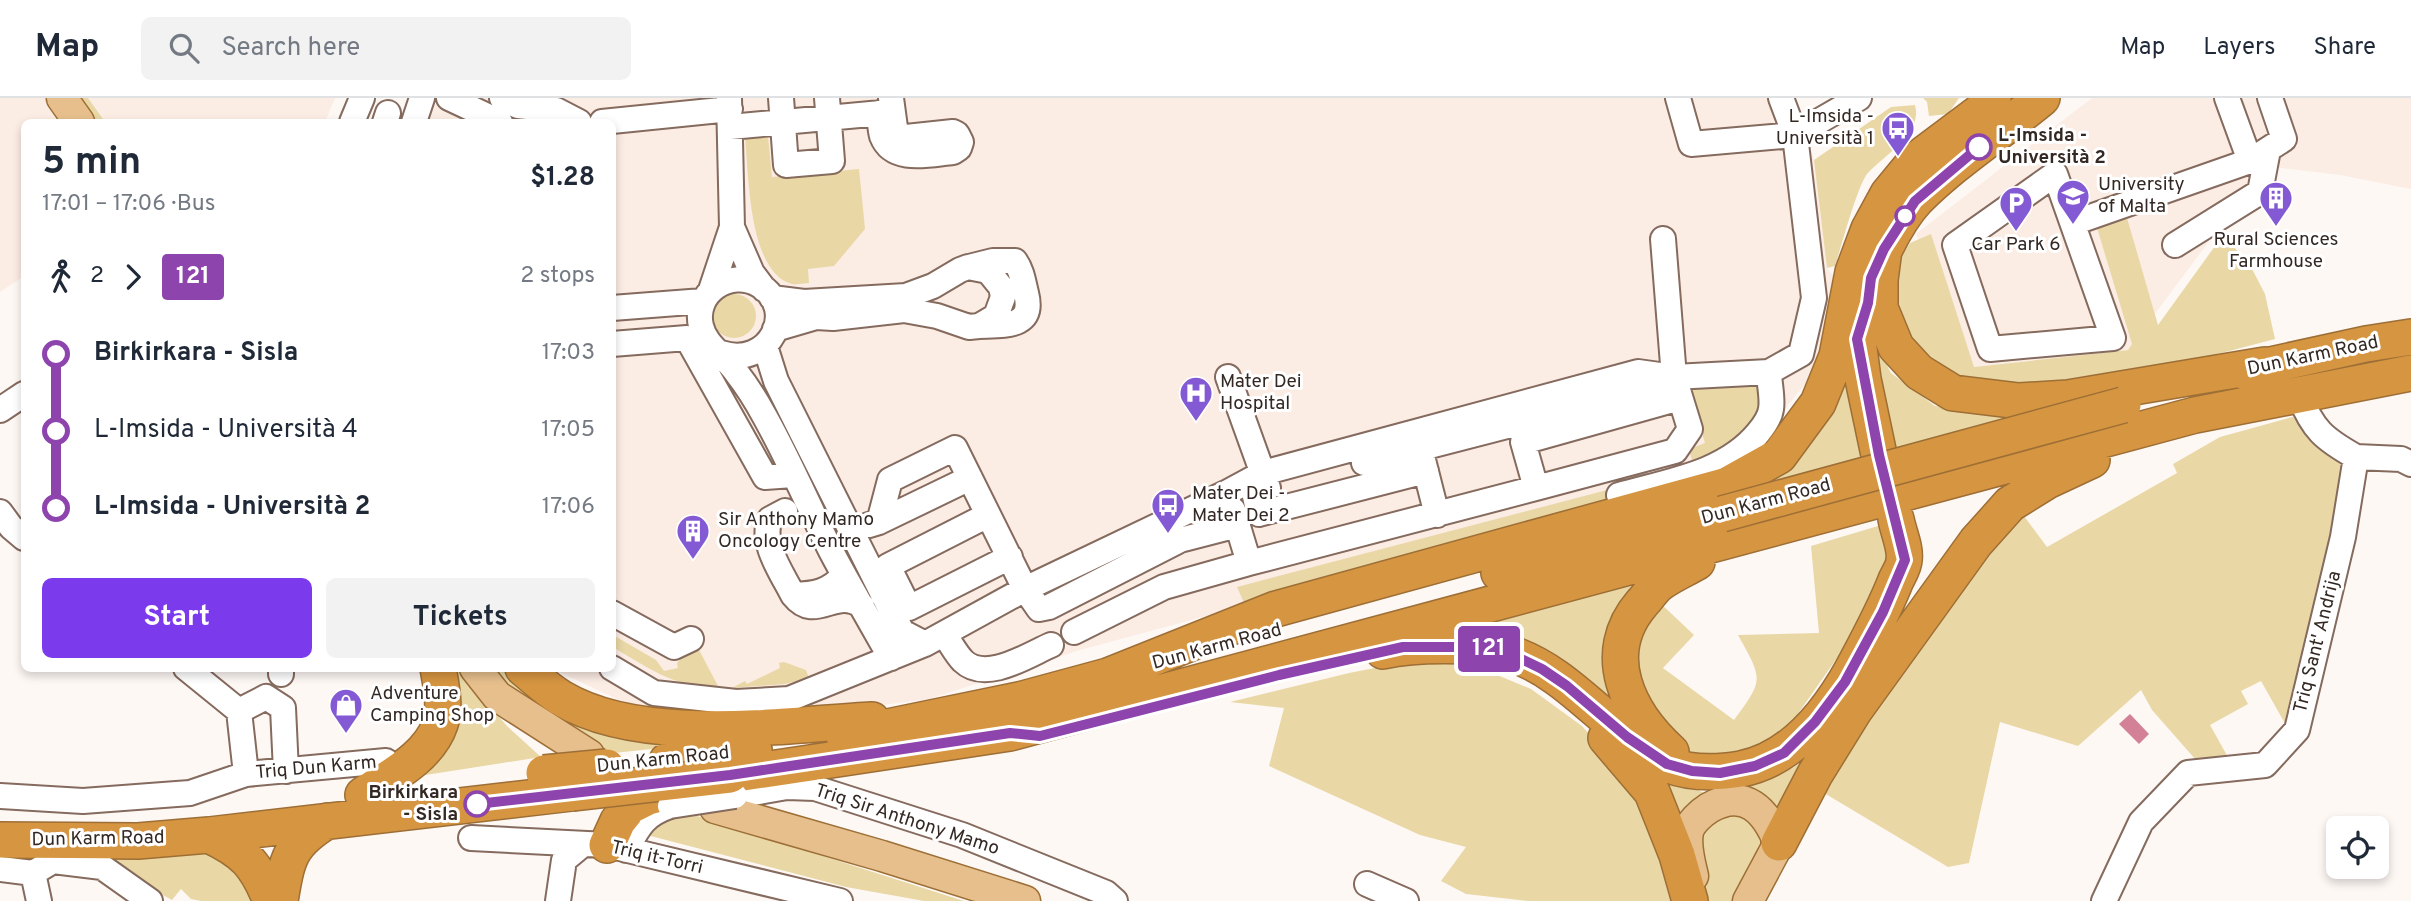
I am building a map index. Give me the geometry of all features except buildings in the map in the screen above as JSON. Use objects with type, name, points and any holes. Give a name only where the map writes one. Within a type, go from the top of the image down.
[{"type":"highway","points":[[1108,676],[1276,609],[1727,485],[1779,456],[1818,403],[1837,356],[1853,272],[1869,229],[1888,194],[1916,160],[1980,112],[1993,98]]},
{"type":"highway","points":[[1857,339],[1868,303],[1871,278],[1884,249],[1915,201],[1959,162],[2042,98]]},
{"type":"highway","points":[[1884,249],[1880,308],[1896,347],[1919,372],[1953,393],[2019,401],[2067,398],[2265,365]]},
{"type":"highway","points":[[1853,272],[1857,339],[1879,455]]},
{"type":"highway","name":"Dun Karm Road","points":[[0,819],[101,823],[363,795],[544,772],[667,761],[813,742],[1023,699],[1722,514],[2265,365],[2411,337]]},
{"type":"highway","name":"Dun Karm Road","points":[[0,840],[138,841],[572,793],[727,793],[1010,733],[2195,415],[2411,373]]},
{"type":"highway","points":[[1779,843],[1815,775],[1854,711],[1976,542],[2010,505],[2047,481],[2092,459],[2300,395]]},
{"type":"highway","points":[[1692,771],[1650,733],[1621,677],[1621,639],[1634,612],[1659,583],[1701,560],[1789,534],[1825,516]]},
{"type":"highway","points":[[1010,733],[1040,736],[1279,675],[1403,647],[1475,647],[1509,653],[1542,669],[1567,686],[1627,737],[1667,764],[1692,771],[1720,773],[1755,766],[1784,753],[1815,722],[1852,670],[1883,612],[1905,560],[1896,519]]},
{"type":"highway","points":[[1279,675],[1287,680],[1386,656],[1448,656],[1500,665],[1548,687],[1593,723],[1652,792],[1678,855],[1692,901]]},
{"type":"highway","points":[[363,795],[410,763],[428,744],[441,723],[443,694],[439,672]]},
{"type":"highway","points":[[528,672],[561,698],[598,714],[632,723],[695,729],[935,717]]},
{"type":"highway","points":[[605,847],[618,821],[630,806],[648,797],[727,793]]},
{"type":"highway","points":[[280,901],[285,870],[294,847],[304,834],[327,821]]},
{"type":"highway","points":[[208,835],[230,845],[249,859],[260,873],[271,901]]},
{"type":"main road","points":[[62,98],[77,119]]},
{"type":"main road","points":[[478,672],[497,696],[589,755]]},
{"type":"main road","name":"Triq Sir Anthony Mamo","points":[[727,793],[882,856],[1025,901]]},
{"type":"main road","points":[[1692,901],[1695,893],[1688,851],[1688,831],[1702,812],[1720,801],[1738,799],[1757,807],[1770,821],[1779,843],[1748,901]]},
{"type":"street","points":[[338,119],[347,98]]},
{"type":"street","points":[[353,119],[362,98]]},
{"type":"street","points":[[415,119],[422,98]]},
{"type":"street","points":[[449,98],[494,119]]},
{"type":"street","points":[[502,98],[518,106],[556,110],[573,119]]},
{"type":"street","points":[[1678,98],[1691,144],[1795,135],[1859,98]]},
{"type":"street","points":[[1261,485],[1423,460],[1519,433],[1646,390],[1677,388],[1769,372],[1801,354],[1814,298],[1796,266],[1790,229],[1803,199],[1795,135],[1781,98]]},
{"type":"street","points":[[1940,142],[1968,98]]},
{"type":"street","points":[[2175,245],[2260,192],[2259,155],[2227,98]]},
{"type":"street","points":[[2073,223],[2259,155],[2284,139],[2270,98]]},
{"type":"street","points":[[616,119],[666,107],[730,111],[887,108]]},
{"type":"street","points":[[782,110],[786,165],[832,161],[828,108]]},
{"type":"street","points":[[730,111],[732,227],[707,295],[700,323],[704,335],[737,373],[765,416],[848,585],[891,658]]},
{"type":"street","points":[[2055,174],[2073,223],[2113,338],[1990,349],[1955,245],[2055,174]]},
{"type":"street","points":[[732,227],[751,273],[768,294],[777,313],[770,337],[776,381],[902,632],[934,639],[964,662],[981,670],[999,667],[1051,645]]},
{"type":"street","points":[[1074,632],[1164,587],[1675,451],[1690,429],[1677,388],[1663,239]]},
{"type":"street","points":[[616,307],[707,295],[726,281],[737,279],[757,284],[768,294],[819,302],[906,296],[958,273],[979,268],[988,271],[1001,287],[1003,297],[996,316],[972,326],[904,310],[816,317],[770,337],[748,355],[730,355],[687,338],[616,344]]},
{"type":"street","points":[[958,273],[943,296],[944,304],[953,318],[972,326]]},
{"type":"street","points":[[687,338],[765,477],[793,475]]},
{"type":"street","points":[[616,670],[654,693],[736,702],[789,699],[934,639],[1025,589],[1226,493],[1261,485],[1638,372],[1677,388]]},
{"type":"street","points":[[1619,495],[1694,474],[1725,462],[1747,446],[1763,427],[1772,409],[1769,372]]},
{"type":"street","points":[[1228,377],[1261,485]]},
{"type":"street","points":[[2300,395],[2314,426],[2332,444],[2356,457],[2400,459],[2411,464]]},
{"type":"street","points":[[0,410],[21,396]]},
{"type":"street","points":[[1519,433],[1536,488]]},
{"type":"street","points":[[879,522],[890,480],[955,448],[1025,589],[1039,609],[1049,607],[1180,540],[1238,525]]},
{"type":"street","name":"Triq Sant' Andrija","points":[[2104,901],[2141,822],[2188,774],[2265,765],[2297,730],[2343,537],[2356,457]]},
{"type":"street","points":[[1423,460],[1437,515]]},
{"type":"street","points":[[846,519],[860,527],[879,522],[970,478]]},
{"type":"street","points":[[1226,493],[1250,564]]},
{"type":"street","points":[[785,511],[770,519],[766,527],[767,542],[790,589],[798,602],[806,606],[820,606],[848,585],[861,581],[862,569],[856,542]]},
{"type":"street","points":[[0,512],[21,535]]},
{"type":"street","points":[[988,515],[888,566],[909,608],[1010,557]]},
{"type":"street","points":[[790,589],[815,587],[829,581],[834,568],[848,585]]},
{"type":"street","points":[[616,615],[674,647],[691,639]]},
{"type":"street","points":[[191,672],[239,711],[246,774]]},
{"type":"street","points":[[239,711],[266,697],[283,708],[286,771]]},
{"type":"street","name":"Triq Dun Karm","points":[[246,774],[386,761]]},
{"type":"street","name":"Dun Karm Road","points":[[0,796],[83,801],[190,793],[246,774]]},
{"type":"street","name":"Triq Sir Anthony Mamo","points":[[558,901],[564,860],[605,847],[654,812],[727,793],[787,787],[815,788],[962,835],[1106,893],[1115,901]]},
{"type":"street","name":"Triq it-Torri","points":[[471,838],[605,847],[834,900]]},
{"type":"street","name":"Dun Karm Road","points":[[0,869],[33,873],[53,861],[102,867],[150,901]]},
{"type":"street","points":[[33,873],[39,901]]},
{"type":"street","points":[[1367,884],[1406,901]]},
{"type":"shaded area","points":[[0,98],[335,98],[326,119],[21,119],[21,278],[0,292]]},
{"type":"shaded area","points":[[72,98],[88,98],[103,119],[87,119]]},
{"type":"shaded area","name":"Mater Dei Hospital","points":[[419,98],[1793,98],[1814,160],[1827,268],[1839,282],[1820,361],[1788,405],[1773,441],[1696,484],[1080,650],[929,699],[789,717],[638,709],[559,672],[616,672],[616,119],[416,119]]},
{"type":"shaded area","points":[[1923,98],[1959,98],[1948,114],[1929,116],[1927,102]]},
{"type":"shaded area","name":"University of Malta","points":[[2092,98],[2411,98],[2411,189],[2340,175],[2265,166],[2128,350],[1974,367],[1916,234]]},
{"type":"shaded area","points":[[1915,105],[1916,115],[1908,134],[1864,179],[1835,266],[1827,268],[1814,160],[1891,107]]},
{"type":"shaded area","points":[[768,136],[772,177],[859,169],[865,229],[834,266],[808,269],[809,283],[792,284],[778,276],[767,261],[759,242],[750,197],[745,138]]},
{"type":"shaded area","points":[[2125,211],[2158,325],[2223,235],[2250,265],[2265,294],[2275,339],[2153,371],[1991,392],[1922,368],[1884,285],[1910,243],[1931,234],[1974,367],[2128,350],[2132,344],[2095,221]]},
{"type":"shaded area","points":[[734,294],[750,300],[756,316],[750,332],[734,338],[718,332],[712,316],[718,300]]},
{"type":"shaded area","points":[[1868,329],[1891,373],[1935,406],[2009,413],[2085,407],[1897,456]]},
{"type":"shaded area","points":[[1844,363],[1866,463],[1717,504]]},
{"type":"shaded area","points":[[1760,383],[1762,403],[1750,435],[1693,464],[1689,449],[1705,443],[1687,386]]},
{"type":"shaded area","points":[[2303,414],[2348,465],[2291,734],[2261,681],[2241,691],[2248,704],[2210,725],[2229,759],[2196,760],[2152,710],[2141,690],[2078,746],[2000,722],[1969,863],[1948,867],[1814,787],[1844,737],[2021,512],[2047,547],[2177,473],[2173,464],[2220,437]]},
{"type":"shaded area","points":[[1611,489],[1614,506],[1244,603],[1237,587]]},
{"type":"shaded area","points":[[1888,523],[1886,568],[1875,604],[1790,725],[1757,749],[1716,759],[1683,753],[1631,693],[1632,633],[1658,601],[1694,635],[1663,668],[1734,720],[1751,696],[1757,679],[1756,671],[1738,635],[1819,633],[1811,546]]},
{"type":"shaded area","points":[[1661,573],[1632,595],[1630,721],[1591,691],[1418,636]]},
{"type":"shaded area","points":[[616,637],[656,660],[664,671],[678,668],[677,663],[697,646],[719,688],[690,685],[650,669],[616,649]]},
{"type":"shaded area","points":[[784,662],[806,670],[809,678],[785,684],[732,688],[780,668],[779,663]]},
{"type":"shaded area","points":[[1395,664],[1448,664],[1485,670],[1531,689],[1582,726],[1631,781],[1670,886],[1670,901],[1529,901],[1466,894],[1441,881],[1466,847],[1420,835],[1269,766],[1284,708],[1230,702]]},
{"type":"shaded area","points":[[442,672],[459,672],[507,726],[541,757],[400,779]]},
{"type":"shaded area","points":[[496,672],[508,672],[554,703],[698,744],[614,753],[574,742],[529,706]]},
{"type":"shaded area","points":[[2130,714],[2149,734],[2139,744],[2119,724]]},
{"type":"shaded area","points":[[1811,754],[1781,824],[1762,805],[1685,825],[1656,768],[1704,793],[1764,782],[1793,768]]},
{"type":"shaded area","points":[[1733,809],[1754,820],[1762,841],[1761,855],[1736,901],[1704,901],[1695,850],[1699,830]]},
{"type":"shaded area","points":[[668,812],[688,813],[964,901],[924,901],[846,887],[643,834]]},
{"type":"shaded area","points":[[225,852],[268,901],[201,901],[191,899],[181,889],[172,900],[94,858]]},
{"type":"bus line","name":"121","points":[[477,804],[730,775],[1010,733],[1040,736],[1279,675],[1403,647],[1475,647],[1509,653],[1542,669],[1567,686],[1627,737],[1667,764],[1692,771],[1720,773],[1755,766],[1784,753],[1815,722],[1845,682],[1883,612],[1905,560],[1879,455],[1857,339],[1868,303],[1871,278],[1884,249],[1915,201],[1979,147]]},
{"type":"place","name":"L-Imsida - Università 2","points":[[1979,147]]},
{"type":"place","name":"L-Imsida - Università 1","points":[[1898,158]]},
{"type":"place","name":"University of Malta","points":[[2073,226]]},
{"type":"place","name":"Rural Sciences Farmhouse","points":[[2276,228]]},
{"type":"place","name":"Car Park 6","points":[[2016,233]]},
{"type":"place","name":"Mater Dei Hospital","points":[[1196,423]]},
{"type":"place","name":"Mater Dei - Mater Dei 2","points":[[1168,535]]},
{"type":"place","name":"Sir Anthony Mamo Oncology Centre","points":[[693,561]]},
{"type":"place","name":"Adventure Camping Shop","points":[[346,735]]},
{"type":"place","name":"Birkirkara - Sisla","points":[[477,804]]}]
